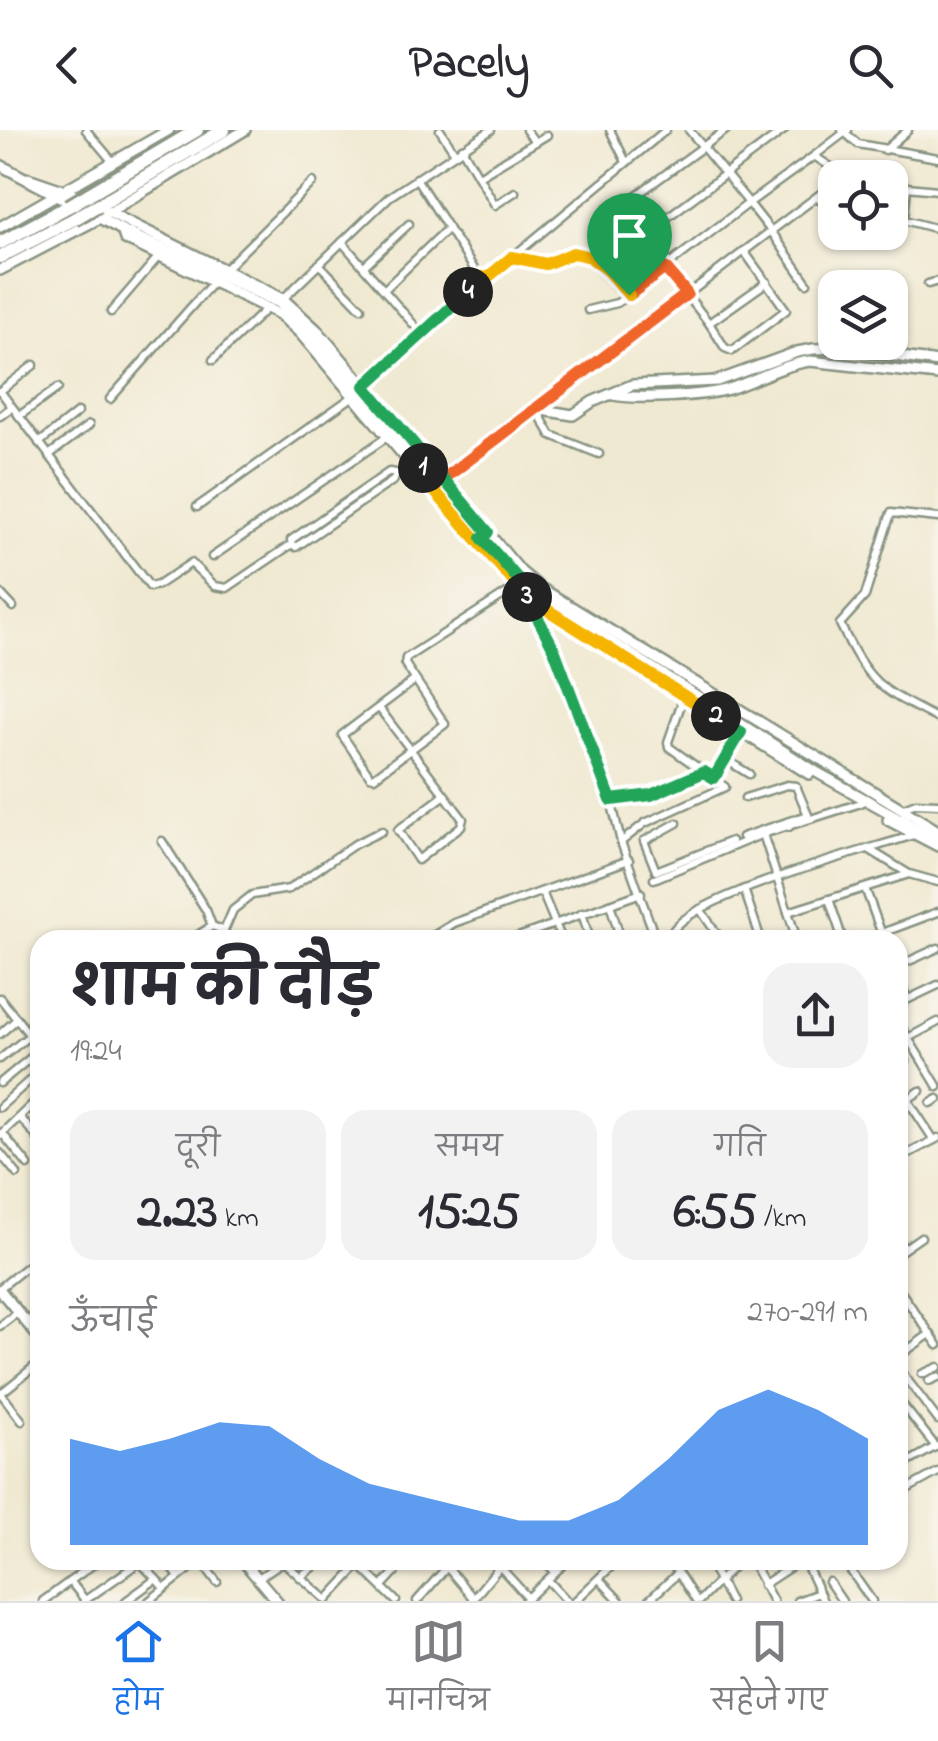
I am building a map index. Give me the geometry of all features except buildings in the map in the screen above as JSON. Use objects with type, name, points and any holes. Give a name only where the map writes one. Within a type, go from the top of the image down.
[{"type":"highway","points":[[0,242],[197,130]]},
{"type":"highway","points":[[0,257],[74,219],[224,130]]},
{"type":"street","points":[[86,130],[114,163]]},
{"type":"street","points":[[0,227],[170,130]]},
{"type":"street","points":[[0,270],[99,218],[246,130]]},
{"type":"street","points":[[440,130],[479,176],[495,205],[515,192]]},
{"type":"street","points":[[213,360],[389,197],[491,130]]},
{"type":"street","points":[[526,130],[535,142]]},
{"type":"street","points":[[610,130],[626,162]]},
{"type":"street","points":[[416,178],[481,277],[487,278],[666,130]]},
{"type":"street","points":[[688,130],[749,202],[807,283]]},
{"type":"street","points":[[598,224],[726,130]]},
{"type":"street","points":[[613,262],[784,130]]},
{"type":"street","points":[[885,150],[908,130]]},
{"type":"street","points":[[588,310],[617,303],[629,295],[845,131],[858,144],[938,158]]},
{"type":"street","points":[[479,176],[547,135]]},
{"type":"street","points":[[814,156],[820,160]]},
{"type":"street","points":[[0,165],[109,212],[274,304],[440,482],[519,586],[554,649],[611,800],[621,842],[653,930]]},
{"type":"street","points":[[110,399],[219,275],[313,182]]},
{"type":"street","points":[[908,187],[938,190]]},
{"type":"street","points":[[61,194],[122,230],[125,239],[219,275],[251,295],[304,316],[414,463],[440,482]]},
{"type":"street","points":[[440,482],[817,196]]},
{"type":"street","points":[[619,208],[725,348],[737,350],[785,314],[785,307],[744,251]]},
{"type":"street","points":[[908,221],[938,229]]},
{"type":"street","points":[[364,266],[409,224]]},
{"type":"street","points":[[385,289],[448,228]]},
{"type":"street","points":[[342,242],[421,334]]},
{"type":"street","points":[[144,244],[159,256],[219,275]]},
{"type":"street","points":[[512,257],[546,264],[573,253],[590,257],[629,295]]},
{"type":"street","points":[[110,312],[159,256]]},
{"type":"street","points":[[319,264],[361,308]]},
{"type":"street","points":[[197,507],[359,392],[458,304],[481,277]]},
{"type":"street","points":[[928,284],[938,280]]},
{"type":"street","points":[[709,323],[767,282]]},
{"type":"street","points":[[536,409],[573,415],[632,386],[717,381],[813,349],[837,348],[938,362]]},
{"type":"street","points":[[609,394],[630,399],[726,390],[792,364],[810,361],[938,374]]},
{"type":"street","points":[[34,364],[0,391],[150,587],[191,563],[215,586],[227,588],[292,544],[296,547],[414,463]]},
{"type":"street","points":[[19,416],[58,388]]},
{"type":"street","points":[[359,392],[388,437],[484,540],[539,586],[938,832]]},
{"type":"street","points":[[0,416],[12,407]]},
{"type":"street","points":[[536,409],[552,434],[599,454]]},
{"type":"street","points":[[39,442],[78,412]]},
{"type":"street","points":[[49,455],[90,425]]},
{"type":"street","points":[[212,558],[388,437]]},
{"type":"street","points":[[938,518],[891,513],[865,596],[840,624],[870,677],[886,692],[938,719]]},
{"type":"street","points":[[416,680],[342,735],[370,776],[445,724],[416,680],[405,664],[406,658],[519,586]]},
{"type":"street","points":[[519,586],[684,696],[743,729]]},
{"type":"street","points":[[519,586],[776,750],[938,843]]},
{"type":"street","points":[[0,593],[13,607]]},
{"type":"street","points":[[621,842],[645,823],[725,788],[671,750],[668,742],[684,696]]},
{"type":"street","points":[[379,708],[411,750],[445,796],[464,822],[418,860],[398,830],[445,796]]},
{"type":"street","points":[[714,778],[743,729]]},
{"type":"street","points":[[725,760],[750,774]]},
{"type":"street","points":[[611,800],[651,795],[704,772]]},
{"type":"street","points":[[745,798],[796,786],[808,815],[788,824]]},
{"type":"street","points":[[695,858],[863,801]]},
{"type":"street","points":[[900,810],[916,802],[938,804]]},
{"type":"street","points":[[678,824],[644,841],[656,876],[730,841]]},
{"type":"street","points":[[227,930],[233,910],[252,895],[289,888],[382,830]]},
{"type":"street","points":[[742,837],[758,834]]},
{"type":"street","points":[[758,834],[794,930]]},
{"type":"street","points":[[672,930],[700,909],[744,889],[918,834]]},
{"type":"street","points":[[162,841],[217,930]]},
{"type":"street","points":[[869,849],[909,874],[938,882]]},
{"type":"street","points":[[443,930],[629,860]]},
{"type":"street","points":[[788,912],[909,874]]},
{"type":"street","points":[[864,888],[880,930]]},
{"type":"street","points":[[744,889],[757,930]]},
{"type":"street","points":[[542,892],[558,930]]},
{"type":"street","points":[[540,930],[641,893]]},
{"type":"street","points":[[829,899],[840,930]]},
{"type":"street","points":[[610,904],[619,930]]},
{"type":"street","points":[[700,909],[714,930]]},
{"type":"street","points":[[898,930],[938,912]]},
{"type":"street","points":[[582,913],[587,930]]},
{"type":"street","points":[[206,930],[212,926]]},
{"type":"street","points":[[908,962],[938,948]]},
{"type":"street","points":[[908,999],[938,984]]},
{"type":"street","points":[[0,1059],[30,1035],[1,1003]]},
{"type":"street","points":[[0,1034],[17,1019]]},
{"type":"street","points":[[938,1022],[908,1038],[938,1087]]},
{"type":"street","points":[[12,1096],[0,1084],[30,1058]]},
{"type":"street","points":[[0,1107],[30,1081]]},
{"type":"street","points":[[908,1153],[936,1139],[908,1099],[920,1091]]},
{"type":"street","points":[[28,1165],[1,1134],[30,1107]]},
{"type":"street","points":[[20,1118],[30,1130]]},
{"type":"street","points":[[0,1153],[17,1174]]},
{"type":"street","points":[[908,1246],[921,1236]]},
{"type":"street","points":[[30,1264],[0,1289],[30,1327]]},
{"type":"street","points":[[908,1307],[938,1345]]},
{"type":"street","points":[[0,1326],[18,1312]]},
{"type":"street","points":[[26,1322],[30,1319]]},
{"type":"street","points":[[908,1350],[930,1334]]},
{"type":"street","points":[[922,1374],[938,1367]]},
{"type":"street","points":[[22,1421],[0,1393],[30,1370]]},
{"type":"street","points":[[929,1381],[938,1377]]},
{"type":"street","points":[[908,1381],[938,1420]]},
{"type":"street","points":[[908,1411],[937,1447],[908,1463]]},
{"type":"street","points":[[908,1488],[938,1472]]},
{"type":"street","points":[[43,1601],[85,1570]]},
{"type":"street","points":[[70,1581],[85,1601],[127,1570]]},
{"type":"street","points":[[148,1570],[165,1588]]},
{"type":"street","points":[[174,1570],[179,1577]]},
{"type":"street","points":[[149,1601],[188,1570]]},
{"type":"street","points":[[208,1570],[217,1582]]},
{"type":"street","points":[[250,1570],[277,1601]]},
{"type":"street","points":[[257,1579],[270,1570]]},
{"type":"street","points":[[293,1570],[328,1598],[340,1601]]},
{"type":"street","points":[[300,1577],[309,1570]]},
{"type":"street","points":[[328,1598],[354,1570]]},
{"type":"street","points":[[369,1570],[396,1601]]},
{"type":"street","points":[[382,1586],[397,1570]]},
{"type":"street","points":[[418,1601],[439,1570]]},
{"type":"street","points":[[449,1570],[472,1600],[492,1570]]},
{"type":"street","points":[[503,1570],[527,1600],[555,1572]]},
{"type":"street","points":[[575,1601],[608,1570]]},
{"type":"street","points":[[676,1570],[697,1601],[730,1570]]},
{"type":"street","points":[[714,1570],[730,1601]]},
{"type":"street","points":[[755,1570],[773,1601]]},
{"type":"street","points":[[763,1585],[786,1570]]},
{"type":"street","points":[[807,1570],[823,1601]]},
{"type":"street","points":[[850,1570],[872,1601]]},
{"type":"street","points":[[648,1601],[678,1573]]},
{"type":"street","points":[[126,1601],[156,1579]]},
{"type":"street","points":[[599,1579],[620,1601]]},
{"type":"street","points":[[548,1580],[567,1601]]},
{"type":"street","points":[[829,1582],[842,1601]]},
{"type":"street","points":[[797,1601],[819,1593]]},
{"type":"route","points":[[629,295],[590,257],[573,253],[546,264],[512,257],[487,278],[481,277],[458,304],[365,386],[444,479],[488,532],[482,538],[524,586],[527,597],[530,607],[554,649],[611,800],[651,795],[704,772],[714,778],[741,732],[527,597],[411,464],[417,461],[437,484],[444,479],[449,476],[687,294],[665,268],[629,295]]}]
